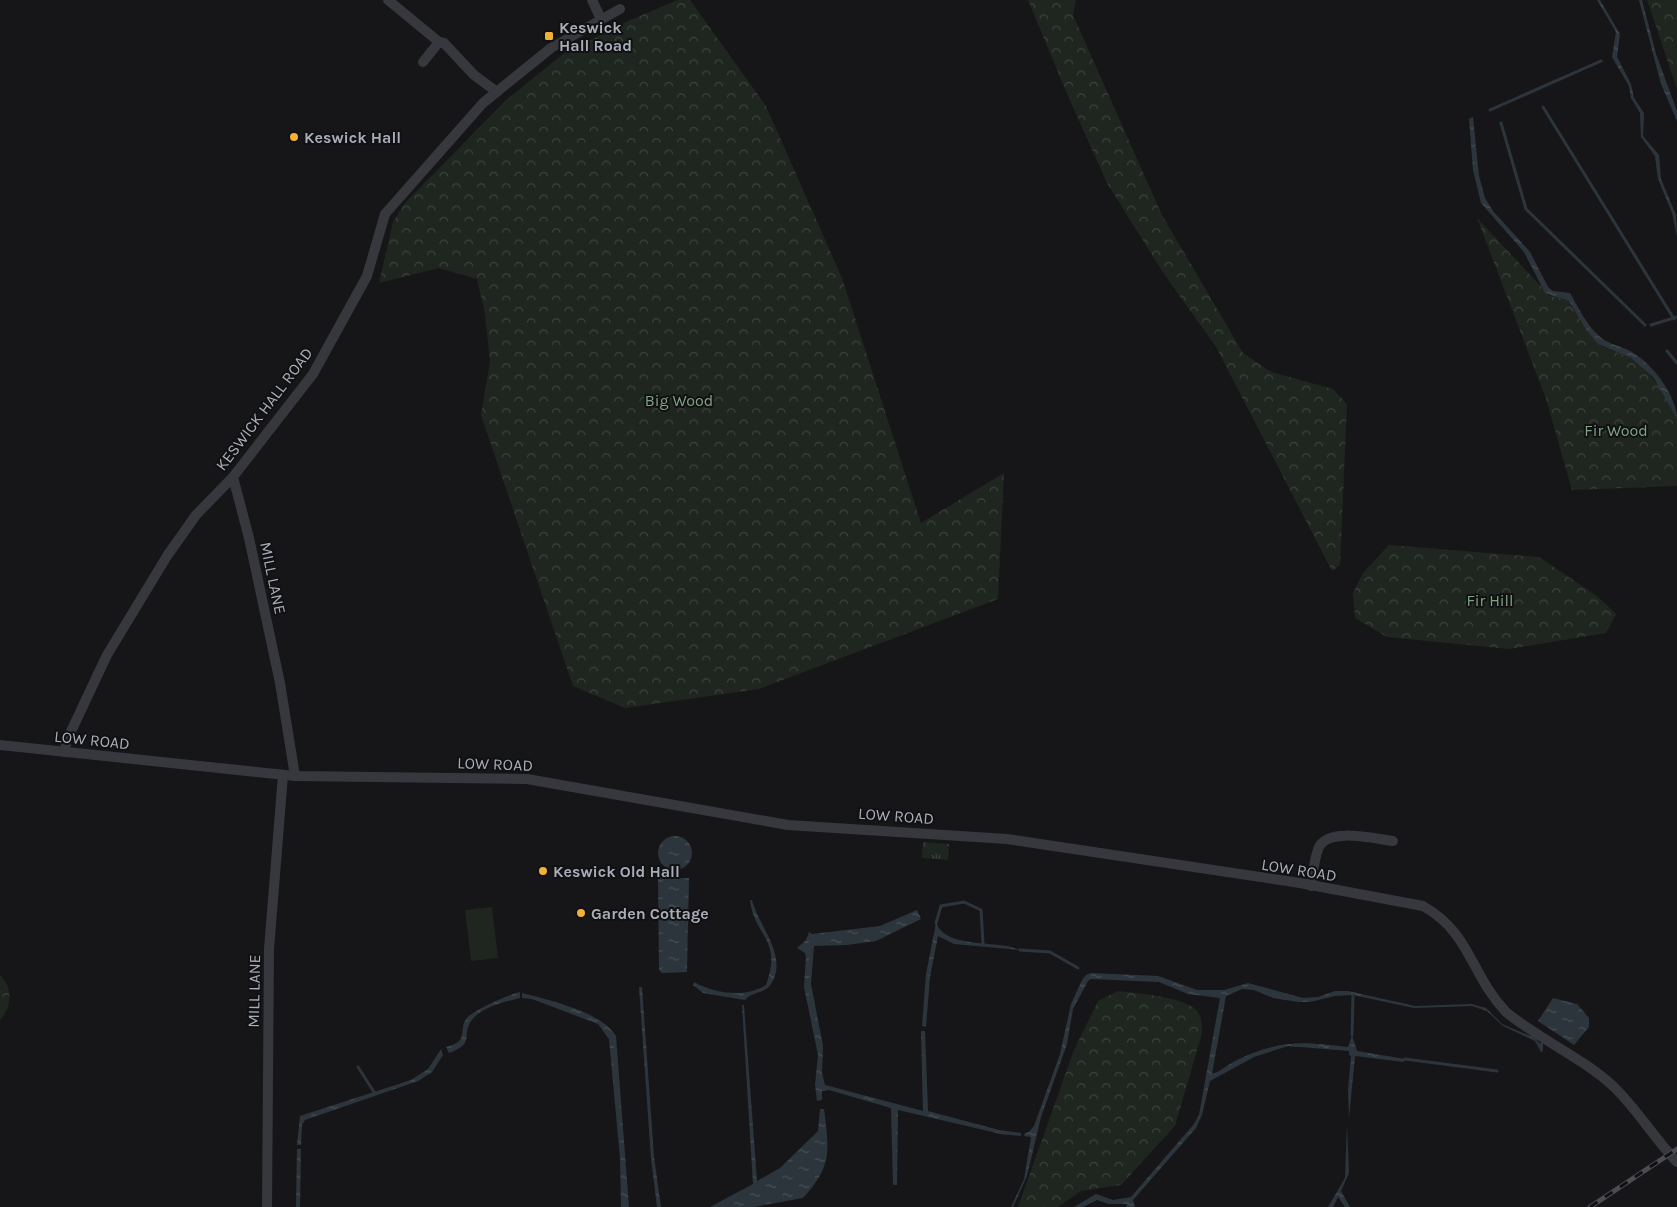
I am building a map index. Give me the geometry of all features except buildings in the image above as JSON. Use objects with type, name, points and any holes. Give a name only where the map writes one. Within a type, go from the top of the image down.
[{"type":"street","points":[[388,0],[439,42],[444,43],[474,74],[497,92]]},
{"type":"street","points":[[592,0],[600,18]]},
{"type":"street","name":"KESWICK HALL ROAD","points":[[65,752],[70,733],[107,655],[167,556],[196,515],[233,476],[314,374],[367,276],[385,214],[426,166],[497,92],[551,48],[600,18],[620,9]]},
{"type":"street","points":[[423,62],[439,42]]},
{"type":"street","name":"MILL LANE","points":[[233,476],[241,502],[270,634],[295,776]]},
{"type":"street","name":"LOW ROAD","points":[[0,745],[295,776],[527,779],[788,824],[1007,839],[1398,900],[1423,906],[1437,914],[1457,934],[1480,978],[1492,997],[1506,1012],[1612,1086],[1634,1109],[1657,1142],[1677,1162]]},
{"type":"street","name":"MILL LANE","points":[[267,1207],[269,949],[283,775]]},
{"type":"street","points":[[1311,886],[1320,846],[1329,838],[1339,835],[1393,841]]},
{"type":"green space","name":"Big Wood","points":[[678,0],[690,0],[766,106],[842,278],[921,523],[1004,473],[998,599],[759,689],[625,708],[573,686],[481,415],[490,362],[485,314],[477,279],[439,268],[379,283],[393,222],[404,204],[506,100],[563,54],[628,21]]},
{"type":"green space","points":[[1028,0],[1076,0],[1073,15],[1162,215],[1243,353],[1271,372],[1333,389],[1347,404],[1340,565],[1332,571],[1216,347],[1162,271],[1107,183]]},
{"type":"green space","points":[[1647,0],[1677,0],[1677,89]]},
{"type":"green space","name":"Fir Wood","points":[[1477,218],[1549,295],[1569,301],[1585,328],[1601,346],[1631,358],[1661,388],[1677,419],[1677,486],[1572,490],[1546,399]]},
{"type":"green space","name":"Fir Hill","points":[[1389,545],[1539,557],[1597,596],[1616,614],[1606,633],[1509,649],[1387,637],[1355,618],[1353,593],[1363,573]]},
{"type":"green space","points":[[923,842],[949,844],[948,860],[922,858]]},
{"type":"green space","points":[[492,907],[498,958],[471,961],[465,910]]},
{"type":"green space","points":[[0,975],[9,991],[9,1003],[0,1020]]},
{"type":"green space","points":[[1118,991],[1160,996],[1183,1002],[1191,1006],[1200,1016],[1202,1033],[1175,1126],[1121,1185],[1081,1191],[1058,1207],[1018,1207],[1074,1050],[1098,1001]]},
{"type":"water","points":[[1597,0],[1600,0],[1620,34],[1617,57],[1631,84],[1634,98],[1644,113],[1643,136],[1659,155],[1661,179],[1676,215],[1677,237],[1672,213],[1658,179],[1655,156],[1641,137],[1640,113],[1631,98],[1629,86],[1612,57],[1616,32]]},
{"type":"water","points":[[1639,0],[1642,0],[1656,54],[1677,111],[1677,121],[1661,84]]},
{"type":"water","points":[[1473,117],[1479,176],[1485,198],[1493,211],[1530,252],[1548,287],[1553,291],[1570,293],[1586,321],[1598,335],[1606,341],[1635,354],[1650,366],[1669,392],[1676,410],[1677,419],[1654,378],[1631,358],[1598,344],[1585,328],[1569,301],[1545,293],[1524,252],[1481,203],[1473,170],[1469,119]]},
{"type":"water","points":[[675,836],[682,837],[687,841],[691,846],[691,860],[687,865],[682,869],[675,870],[668,869],[663,865],[659,860],[658,853],[659,846],[663,841],[668,837]]},
{"type":"water","points":[[658,878],[689,878],[687,972],[662,973],[659,970]]},
{"type":"water","points":[[750,900],[752,900],[774,952],[776,974],[771,984],[745,1000],[703,993],[693,985],[694,982],[720,992],[730,993],[749,992],[766,985],[771,957],[769,947],[757,922]]},
{"type":"water","points":[[917,910],[921,919],[876,941],[847,945],[814,946],[811,984],[823,1046],[822,1073],[825,1085],[923,1111],[921,1031],[925,1031],[928,1111],[999,1130],[1021,1133],[1021,1136],[1001,1134],[898,1110],[897,1185],[893,1185],[891,1108],[829,1090],[822,1091],[822,1100],[817,1101],[815,1085],[818,1055],[804,987],[806,957],[805,953],[797,948],[806,940],[809,932],[812,934],[880,926]]},
{"type":"water","points":[[936,923],[950,937],[961,941],[998,945],[1020,950],[954,944],[938,936],[930,977],[926,1027],[922,1026],[926,974]]},
{"type":"water","points":[[1091,973],[1158,976],[1197,990],[1224,990],[1248,983],[1303,998],[1318,997],[1335,991],[1348,991],[1415,1006],[1471,1004],[1486,1008],[1502,1024],[1535,1038],[1539,1043],[1543,1043],[1543,1051],[1541,1052],[1535,1041],[1503,1026],[1487,1011],[1472,1006],[1414,1008],[1353,995],[1335,996],[1310,1002],[1298,1002],[1273,998],[1254,990],[1242,989],[1226,996],[1212,1074],[1239,1059],[1281,1045],[1305,1043],[1348,1047],[1352,1035],[1357,1051],[1405,1059],[1404,1062],[1355,1056],[1349,1118],[1348,1090],[1351,1056],[1349,1051],[1288,1046],[1254,1057],[1210,1081],[1202,1115],[1196,1128],[1133,1200],[1135,1207],[1126,1207],[1127,1204],[1109,1204],[1097,1200],[1083,1207],[1074,1207],[1096,1194],[1113,1200],[1131,1197],[1194,1124],[1199,1115],[1220,998],[1188,994],[1159,982],[1091,979],[1088,981],[1073,1009],[1067,1044],[1041,1117],[1027,1176],[1013,1207],[1011,1207],[1024,1179],[1031,1137],[1024,1136],[1025,1133],[1029,1132],[1034,1126],[1060,1054],[1071,1004],[1082,980]]},
{"type":"water","points":[[639,987],[642,987],[654,1157],[661,1207],[657,1207],[651,1158]]},
{"type":"water","points":[[520,992],[520,998],[494,1006],[475,1016],[468,1026],[465,1042],[462,1046],[449,1053],[446,1047],[454,1045],[461,1038],[464,1022],[467,1018],[492,1003]]},
{"type":"water","points":[[522,993],[574,1008],[599,1020],[616,1036],[629,1207],[621,1207],[620,1158],[609,1039],[598,1024],[532,999],[522,998]]},
{"type":"water","points":[[1553,998],[1577,1004],[1589,1018],[1589,1027],[1574,1045],[1538,1021]]},
{"type":"water","points":[[742,1005],[744,1005],[757,1181],[780,1168],[818,1131],[820,1109],[824,1109],[827,1156],[820,1176],[803,1198],[754,1207],[710,1207],[753,1184]]},
{"type":"water","points":[[441,1049],[443,1055],[432,1072],[418,1081],[305,1120],[302,1125],[301,1145],[297,1145],[300,1116],[411,1080],[428,1069]]},
{"type":"water","points":[[1347,1125],[1349,1173],[1341,1191],[1350,1207],[1345,1207],[1338,1197],[1333,1207],[1328,1207],[1345,1178]]},
{"type":"water","points":[[297,1149],[301,1149],[300,1207],[296,1207]]},
{"type":"waterway","points":[[1490,110],[1601,61]]},
{"type":"waterway","points":[[1543,107],[1674,319]]},
{"type":"waterway","points":[[1501,123],[1526,209],[1645,325]]},
{"type":"waterway","points":[[1651,325],[1677,317]]},
{"type":"waterway","points":[[1667,351],[1677,363]]},
{"type":"waterway","points":[[936,923],[941,906],[964,902],[981,910],[983,943]]},
{"type":"waterway","points":[[1020,950],[1050,952],[1078,968]]},
{"type":"waterway","points":[[1352,1035],[1353,995]]},
{"type":"waterway","points":[[1405,1059],[1497,1071]]},
{"type":"waterway","points":[[358,1067],[374,1092]]},
{"type":"railway","points":[[1590,1207],[1677,1149]]},
{"type":"place","name":"Keswick Hall Road","points":[[549,36]]},
{"type":"place","name":"Keswick Hall","points":[[294,137]]},
{"type":"place","name":"Keswick Old Hall","points":[[543,871]]},
{"type":"place","name":"Garden Cottage","points":[[581,913]]}]
